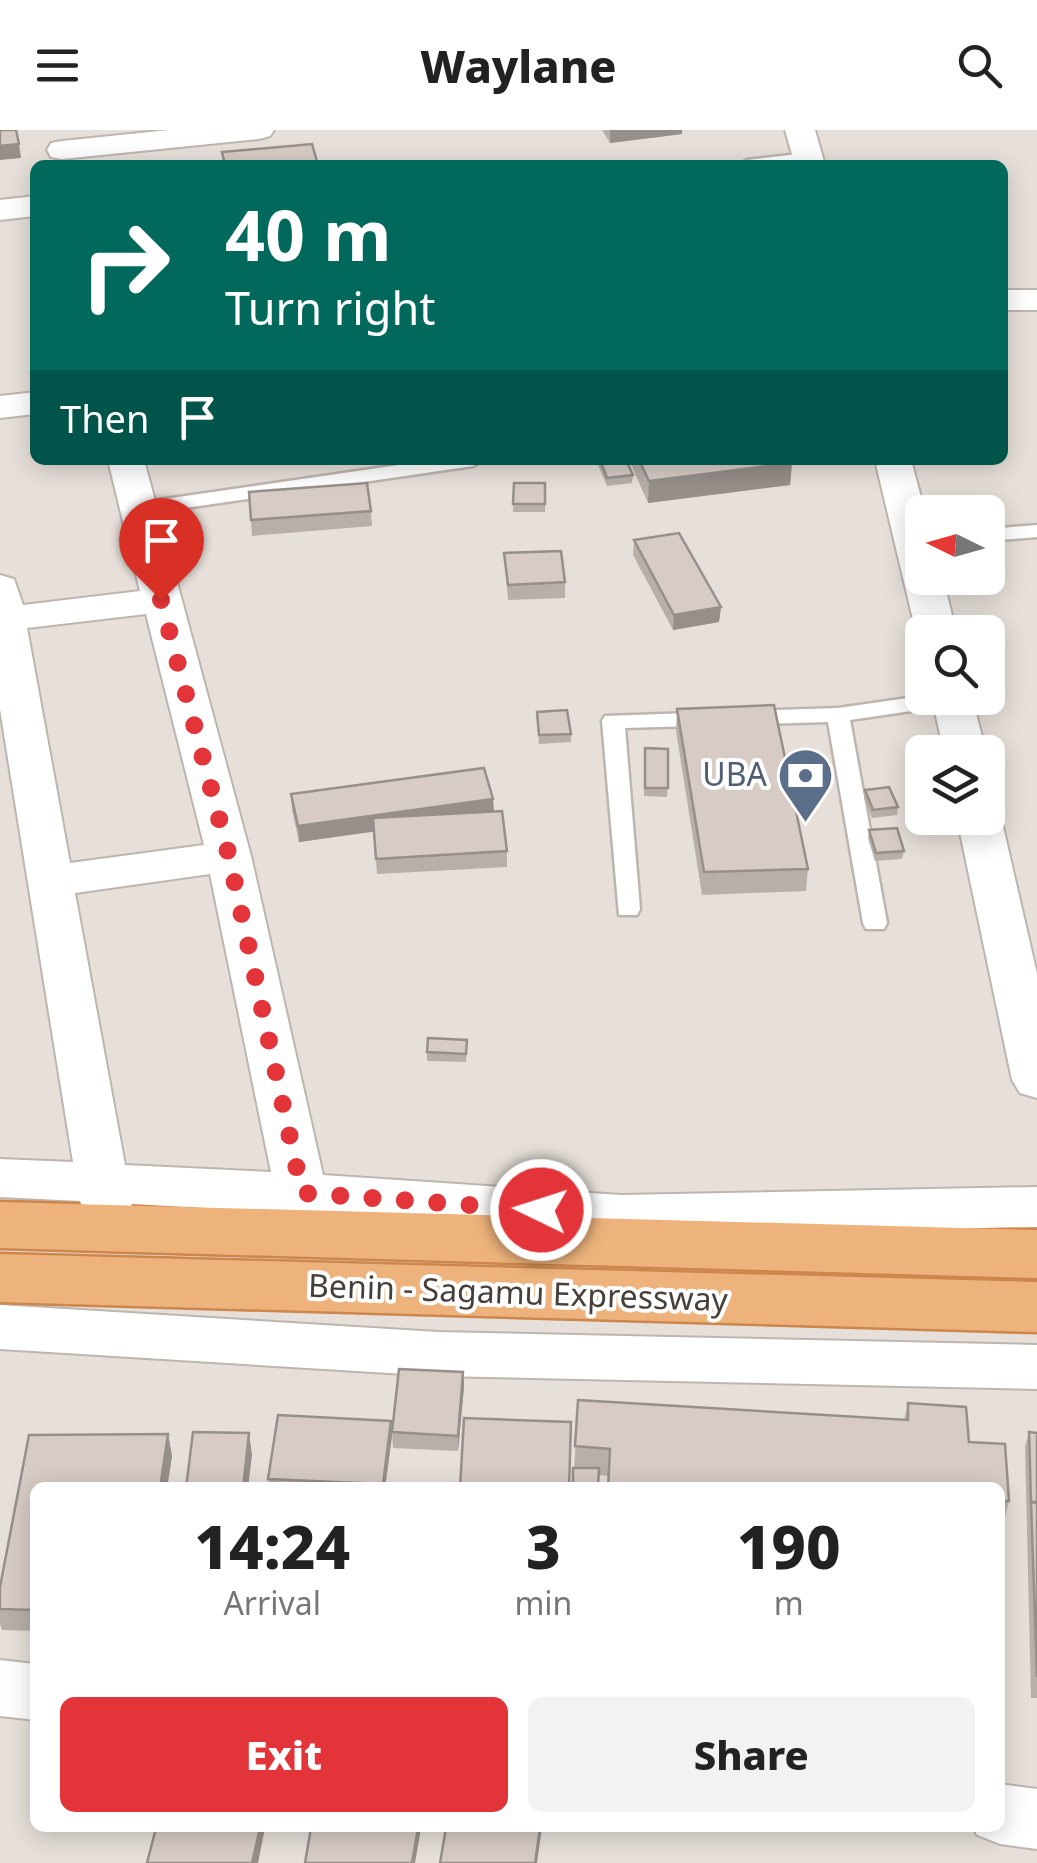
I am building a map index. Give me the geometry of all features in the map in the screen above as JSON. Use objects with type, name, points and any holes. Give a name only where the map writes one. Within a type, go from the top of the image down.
[{"type":"highway","points":[[0,1225],[106,1205],[1037,1254]]},
{"type":"highway","name":"Benin - Sagamu Expressway","points":[[0,1278],[1037,1308]]},
{"type":"street","points":[[61,148],[259,130]]},
{"type":"street","points":[[0,210],[30,207]]},
{"type":"street","points":[[1008,300],[1037,300]]},
{"type":"street","points":[[0,407],[30,404]]},
{"type":"street","points":[[127,465],[229,856],[306,1213],[621,1215],[1037,1208]]},
{"type":"street","points":[[895,465],[905,502]]},
{"type":"street","points":[[0,1178],[106,1205],[3,603],[161,600]]},
{"type":"street","points":[[983,835],[1037,1080]]},
{"type":"street","points":[[50,881],[229,856]]},
{"type":"street","points":[[0,1327],[438,1354],[1037,1366]]},
{"type":"street","points":[[0,1688],[30,1691]]},
{"type":"street","points":[[1005,1815],[1037,1819]]},
{"type":"lane","points":[[768,160],[805,151]]},
{"type":"lane","points":[[137,509],[439,465]]},
{"type":"lane","points":[[1005,535],[1037,532]]},
{"type":"lane","points":[[628,909],[614,721],[838,715],[905,705]]},
{"type":"lane","points":[[838,715],[875,923]]},
{"type":"shaded area","points":[[0,130],[1037,130],[1037,1863],[0,1863]]},
{"type":"building","points":[[0,130],[16,130],[19,144],[0,146]]},
{"type":"building","points":[[312,144],[317,160],[224,160],[222,152]]},
{"type":"building","points":[[602,465],[628,465],[633,475],[607,478]]},
{"type":"building","points":[[641,465],[776,465],[649,481]]},
{"type":"building","points":[[367,483],[371,511],[251,520],[249,492]]},
{"type":"building","points":[[514,483],[545,483],[545,504],[513,504]]},
{"type":"building","points":[[679,533],[721,607],[674,615],[634,540]]},
{"type":"building","points":[[561,551],[565,582],[508,585],[504,553]]},
{"type":"building","points":[[774,705],[808,869],[704,872],[677,709]]},
{"type":"building","points":[[567,710],[571,734],[539,735],[537,712]]},
{"type":"building","points":[[645,748],[668,749],[668,788],[645,788]]},
{"type":"building","points":[[484,768],[493,799],[298,826],[291,794]]},
{"type":"building","points":[[889,787],[898,807],[873,810],[865,790]]},
{"type":"building","points":[[502,811],[507,851],[376,859],[373,818]]},
{"type":"building","points":[[897,828],[904,851],[876,853],[869,830]]},
{"type":"building","points":[[428,1038],[467,1040],[466,1054],[427,1052]]},
{"type":"building","points":[[399,1369],[463,1372],[458,1436],[392,1432]]},
{"type":"building","points":[[578,1400],[908,1420],[908,1403],[966,1407],[969,1442],[1005,1444],[1009,1501],[1005,1501],[1005,1482],[608,1482],[610,1449],[575,1446]]},
{"type":"building","points":[[278,1415],[391,1421],[383,1482],[268,1479]]},
{"type":"building","points":[[464,1418],[571,1422],[569,1482],[460,1482]]},
{"type":"building","points":[[193,1432],[249,1433],[244,1482],[187,1482]]},
{"type":"building","points":[[1029,1432],[1037,1433],[1037,1502],[1031,1502]]},
{"type":"building","points":[[168,1434],[161,1482],[30,1482],[30,1610],[0,1609],[0,1587],[29,1435]]},
{"type":"building","points":[[573,1468],[599,1468],[598,1482],[573,1482]]},
{"type":"building","points":[[1031,1502],[1037,1503],[1037,1677]]},
{"type":"building","points":[[155,1832],[259,1832],[252,1863],[147,1863]]},
{"type":"building","points":[[310,1832],[417,1832],[412,1863],[305,1863]]},
{"type":"building","points":[[445,1832],[539,1832],[535,1863],[440,1863]]},
{"type":"place","name":"UBA","points":[[806,824]]},
{"type":"route","points":[[161,600],[229,856],[302,1193],[541,1210]]}]
